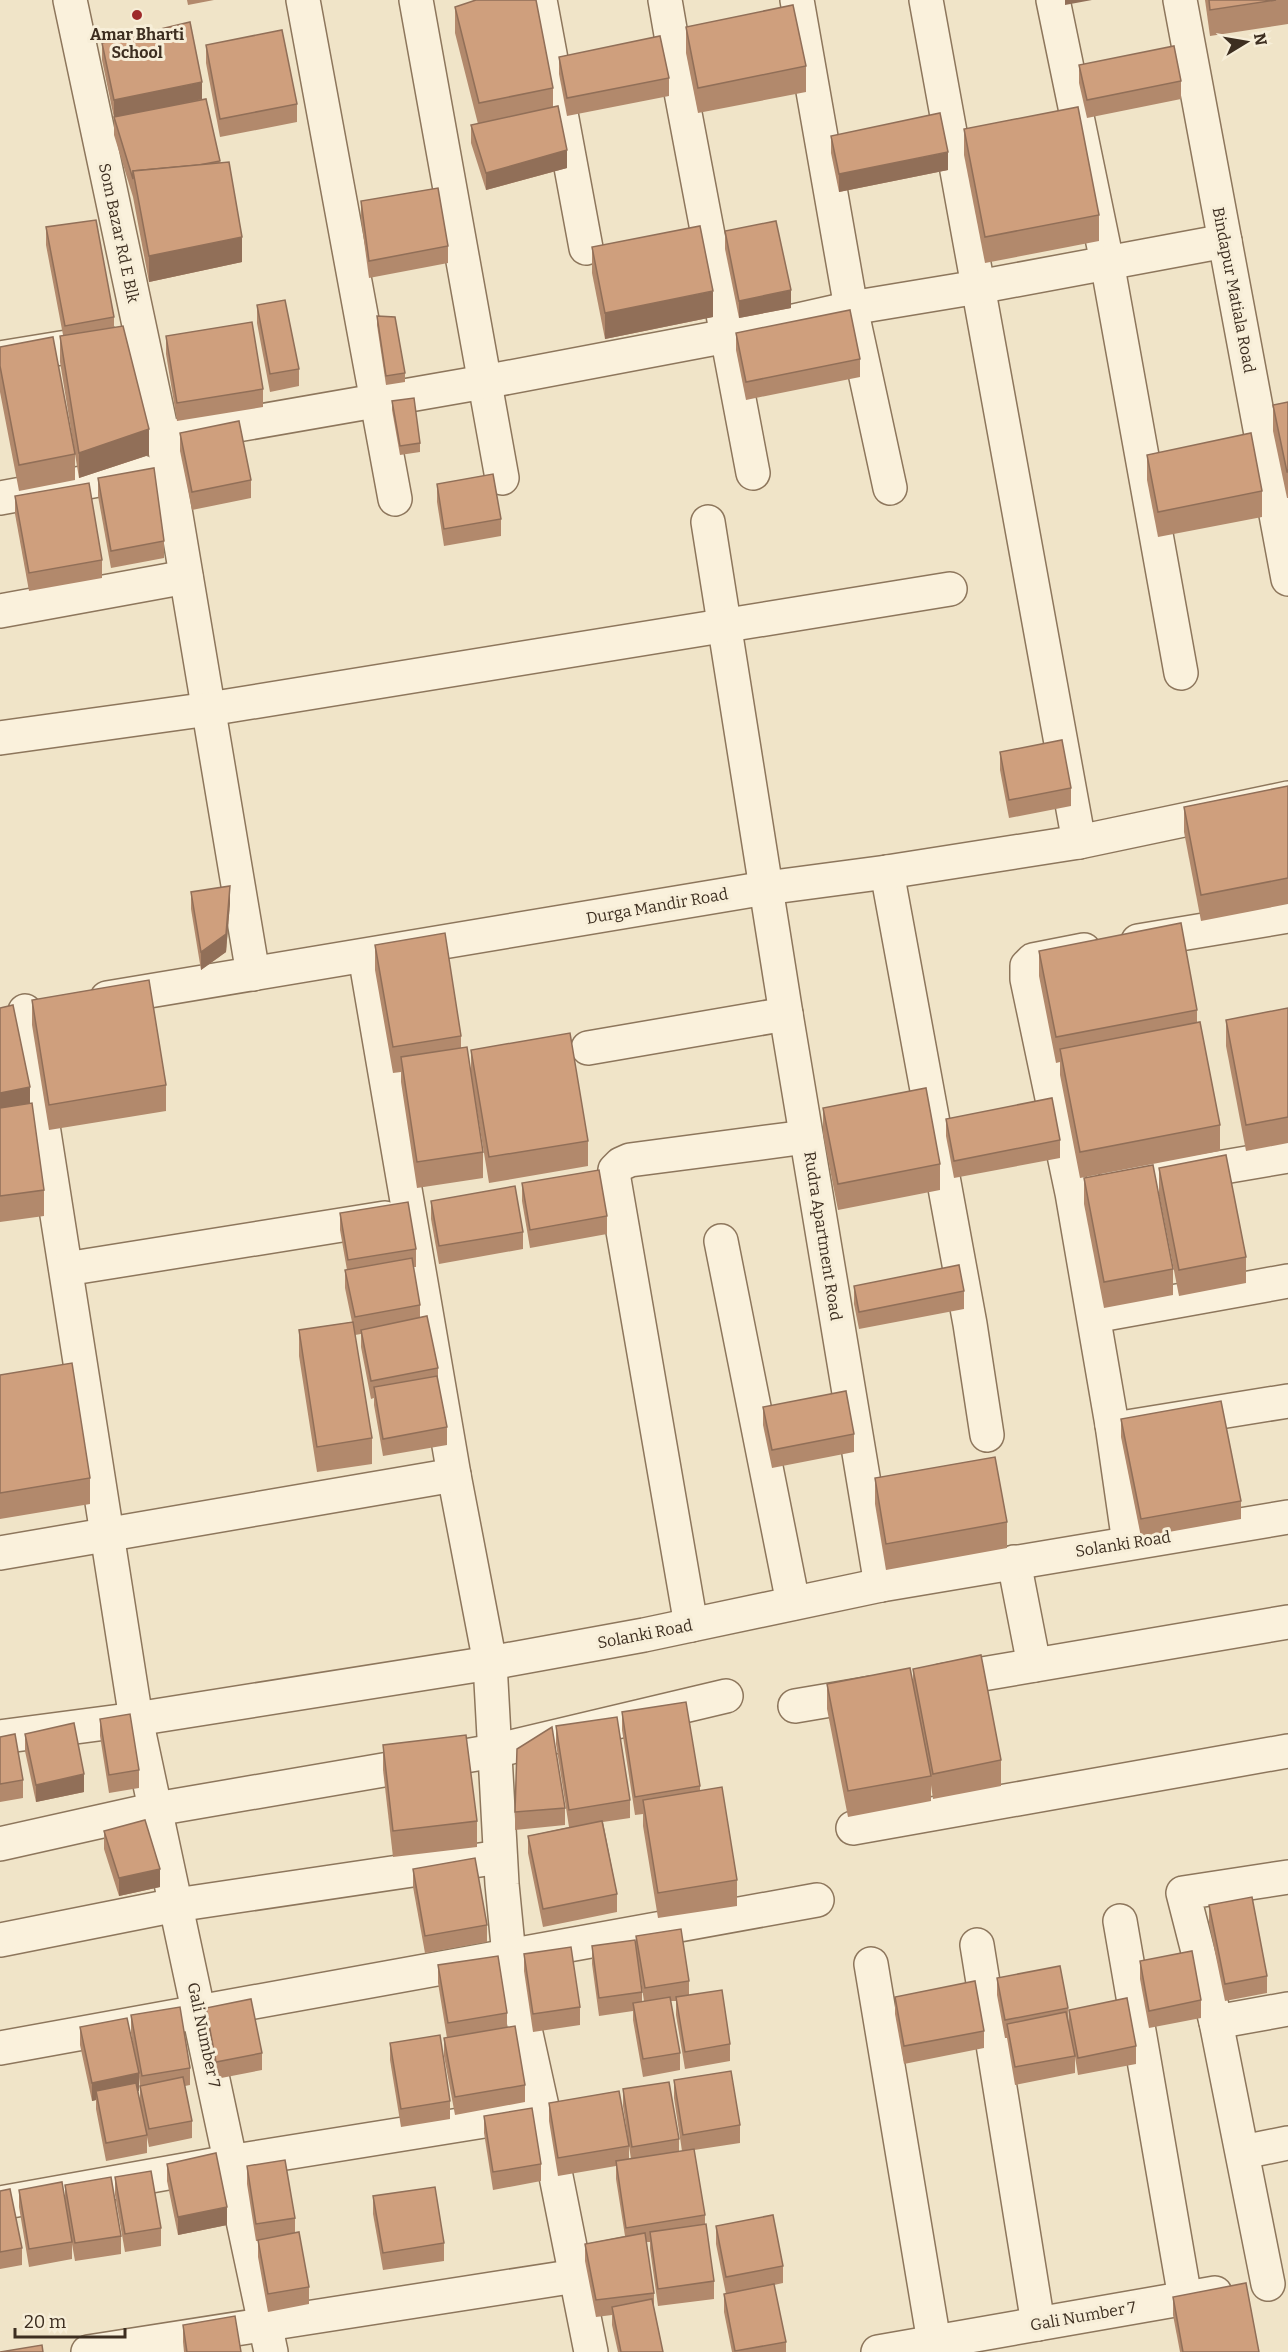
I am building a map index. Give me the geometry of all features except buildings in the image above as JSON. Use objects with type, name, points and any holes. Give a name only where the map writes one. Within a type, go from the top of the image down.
[{"type":"street","name":"Som Bazar Rd E Blk","points":[[70,0],[165,453],[253,974]]},
{"type":"street","points":[[303,0],[395,499]]},
{"type":"street","points":[[416,0],[502,478]]},
{"type":"street","points":[[540,0],[586,248]]},
{"type":"street","points":[[665,0],[753,473]]},
{"type":"street","points":[[797,0],[851,308],[890,488]]},
{"type":"street","points":[[926,0],[1078,842]]},
{"type":"street","points":[[1053,0],[1107,262],[1181,673]]},
{"type":"street","name":"Bindapur Matiala Road","points":[[1180,0],[1288,579]]},
{"type":"street","points":[[0,498],[377,399],[484,382],[727,336],[851,308],[1225,241]]},
{"type":"street","points":[[0,358],[141,334]]},
{"type":"street","name":"Rudra Apartment Road","points":[[708,522],[722,624],[881,1585]]},
{"type":"street","points":[[0,611],[186,577]]},
{"type":"street","points":[[0,738],[209,709],[722,624],[950,589]]},
{"type":"street","name":"Durga Mandir Road","points":[[13,1013],[766,888],[887,872],[1078,842],[1288,798]]},
{"type":"street","points":[[887,872],[970,1324],[987,1435]]},
{"type":"street","points":[[1129,1544],[1094,1316],[1072,1193],[1027,979],[1027,966],[1033,960],[1044,957],[1288,916]]},
{"type":"street","points":[[365,956],[454,1475],[490,1663],[500,1857],[509,1956],[591,2352]]},
{"type":"street","name":"Gali Number 7","points":[[13,1013],[66,1269],[136,1719],[268,2338]]},
{"type":"street","points":[[588,1048],[786,1014]]},
{"type":"street","points":[[691,1625],[616,1191],[615,1170],[630,1160],[806,1137]]},
{"type":"street","points":[[1072,1193],[1288,1156]]},
{"type":"street","points":[[66,1269],[410,1214]]},
{"type":"street","points":[[722,1241],[793,1603]]},
{"type":"street","points":[[1094,1316],[1288,1281]]},
{"type":"street","points":[[1112,1425],[1119,1428],[1288,1401]]},
{"type":"street","points":[[0,1553],[454,1475]]},
{"type":"street","name":"Solanki Road","points":[[0,1737],[136,1719],[490,1663],[691,1625],[881,1585],[1288,1517]]},
{"type":"street","points":[[1014,1563],[1034,1665]]},
{"type":"street","points":[[795,1706],[1288,1622]]},
{"type":"street","points":[[0,1844],[156,1809],[494,1751],[726,1696]]},
{"type":"street","points":[[853,1827],[1288,1751]]},
{"type":"street","points":[[0,1940],[176,1905],[500,1857]]},
{"type":"street","points":[[1278,2282],[1243,2152],[1216,2022],[1183,1893],[1288,1876]]},
{"type":"street","points":[[0,2048],[817,1900]]},
{"type":"street","points":[[1120,1921],[1185,2298]]},
{"type":"street","points":[[977,1944],[1038,2324]]},
{"type":"street","points":[[871,1964],[922,2346]]},
{"type":"street","points":[[1216,2022],[1288,2009]]},
{"type":"street","points":[[0,2203],[229,2162],[543,2112]]},
{"type":"street","points":[[1243,2152],[1288,2143]]},
{"type":"street","points":[[88,2352],[268,2338],[576,2276]]},
{"type":"street","name":"Gali Number 7","points":[[878,2352],[1278,2282]]},
{"type":"place","name":"Amar Bharti School","points":[[137,15]]}]
